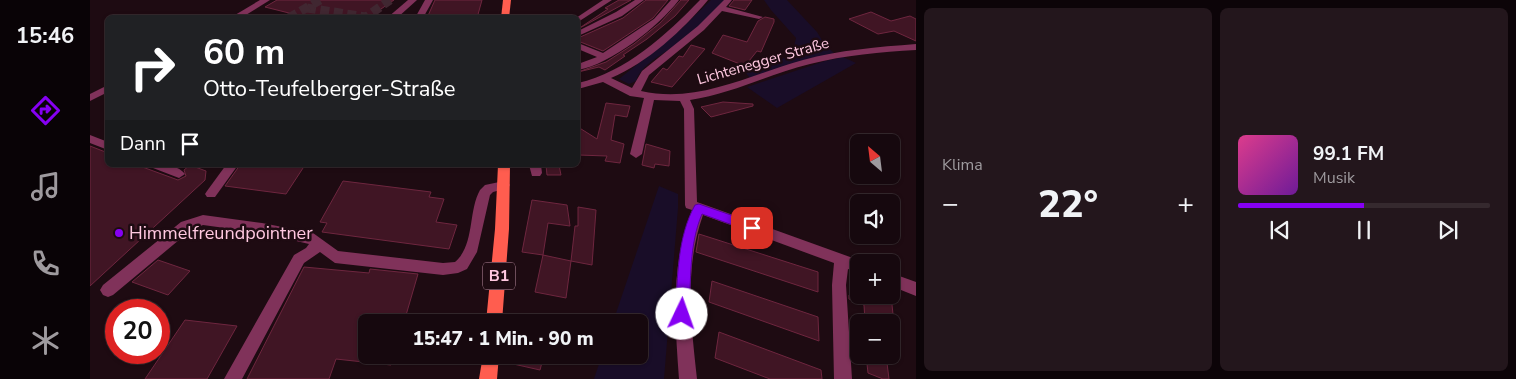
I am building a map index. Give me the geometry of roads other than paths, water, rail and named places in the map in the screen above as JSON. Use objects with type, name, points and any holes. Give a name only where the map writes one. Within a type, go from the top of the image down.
[{"type":"main road","points":[[504,15],[507,0]]},
{"type":"main road","points":[[513,15],[515,0]]},
{"type":"main road","name":"B1","points":[[495,314],[502,228],[504,167]]},
{"type":"main road","points":[[488,379],[490,364]]},
{"type":"street","points":[[239,15],[266,0]]},
{"type":"street","points":[[397,15],[413,0]]},
{"type":"street","points":[[416,15],[423,0]]},
{"type":"street","points":[[421,15],[429,0]]},
{"type":"street","points":[[580,19],[608,0]]},
{"type":"street","points":[[580,33],[619,14],[640,0]]},
{"type":"street","points":[[580,65],[604,57],[657,21],[675,0]]},
{"type":"street","points":[[580,85],[605,79],[625,67],[658,42],[704,0]]},
{"type":"street","points":[[634,94],[645,73],[688,40],[728,0]]},
{"type":"street","points":[[722,8],[759,17]]},
{"type":"street","points":[[580,47],[604,57]]},
{"type":"street","name":"Lichtenegger Straße","points":[[605,79],[634,94],[649,98],[684,99],[713,93],[805,63],[836,55],[876,49],[916,47]]},
{"type":"street","points":[[90,98],[105,90]]},
{"type":"street","points":[[636,154],[649,98]]},
{"type":"street","points":[[684,99],[689,109],[695,207],[690,227],[685,265],[682,314],[688,379]]},
{"type":"street","points":[[92,140],[105,134]]},
{"type":"street","points":[[92,140],[105,145]]},
{"type":"street","points":[[162,167],[179,174]]},
{"type":"street","points":[[210,194],[230,167]]},
{"type":"street","points":[[108,290],[186,226],[194,222],[220,222],[262,228],[313,239],[335,257],[443,269],[460,267],[469,254],[484,193],[489,188],[504,185]]},
{"type":"street","points":[[695,207],[850,264]]},
{"type":"street","points":[[233,379],[299,258],[311,252],[319,244]]},
{"type":"street","points":[[841,260],[839,284],[843,379]]},
{"type":"street","points":[[900,283],[916,289]]},
{"type":"tunnel","points":[[294,15],[320,0]]},
{"type":"tunnel","points":[[369,15],[390,0]]},
{"type":"tunnel","points":[[307,8],[353,15]]},
{"type":"place","name":"Himmelfreundpointner","points":[[119,233]]}]
